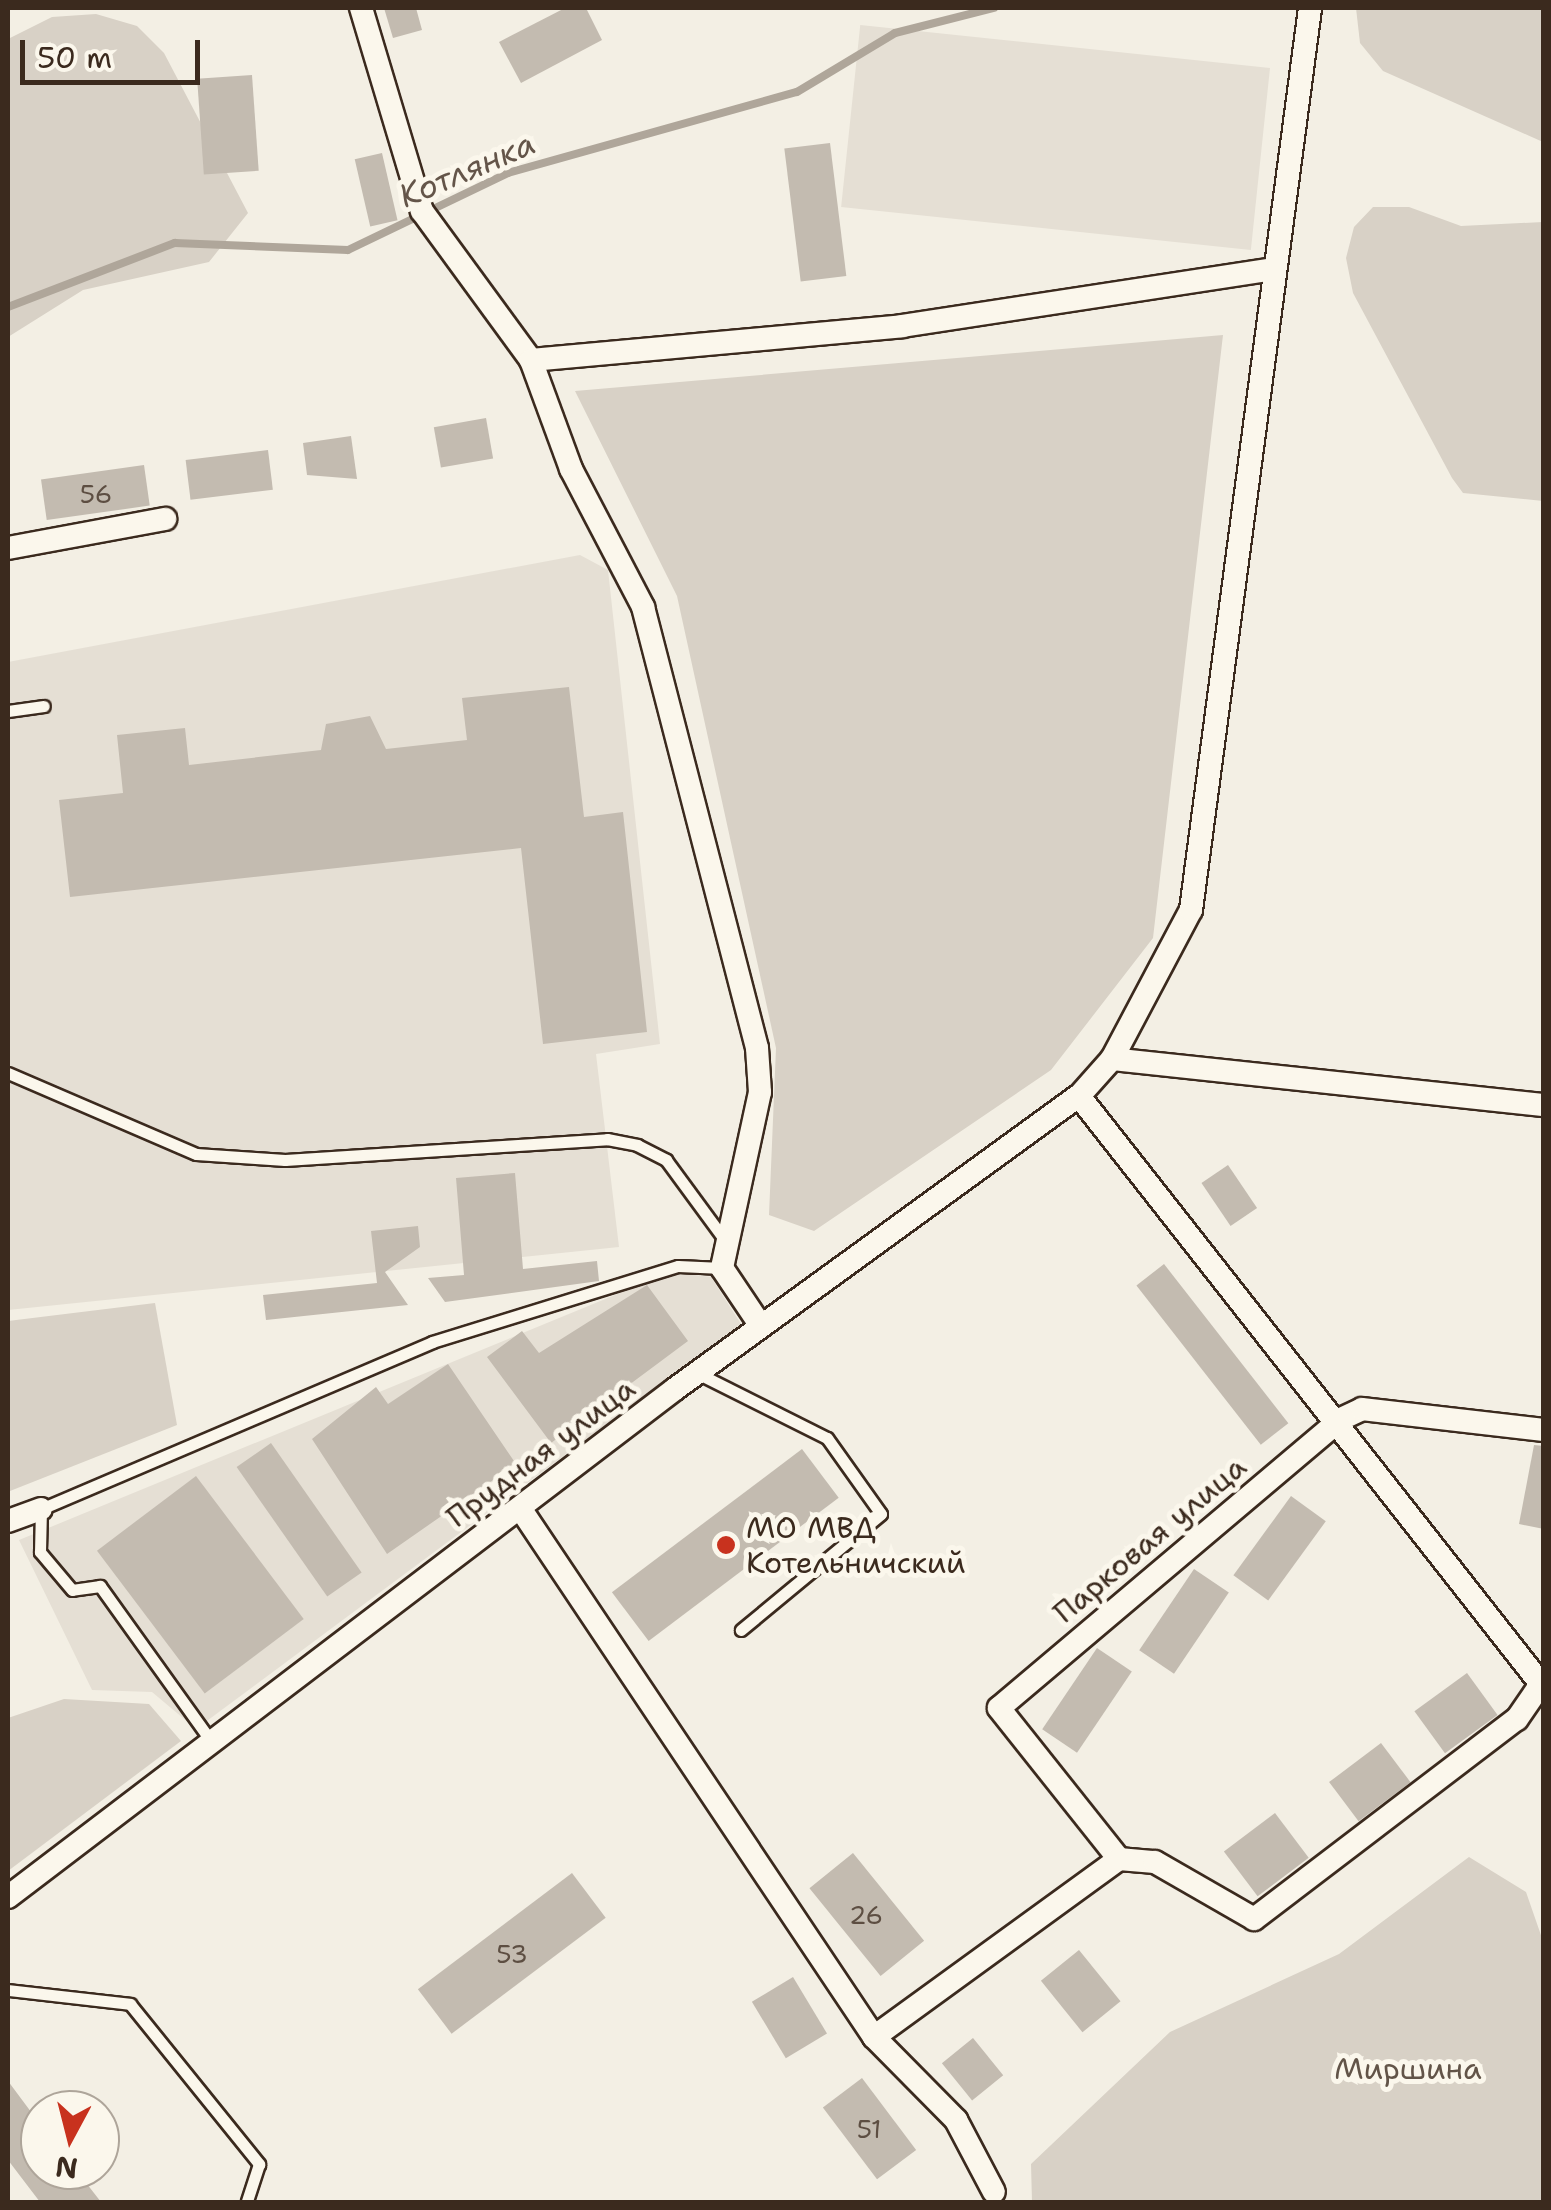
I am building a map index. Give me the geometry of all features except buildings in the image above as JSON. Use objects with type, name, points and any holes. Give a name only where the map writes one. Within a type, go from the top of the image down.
[{"type":"street","points":[[361,8],[422,211],[531,360],[571,469],[643,606],[757,1048],[760,1092],[722,1268],[761,1326]]},
{"type":"street","name":"Прудная улица","points":[[8,1898],[697,1373],[1079,1096],[1112,1058],[1191,910],[1310,8]]},
{"type":"street","points":[[531,360],[902,326],[1274,269]]},
{"type":"street","points":[[8,548],[165,519]]},
{"type":"street","points":[[1112,1058],[1544,1105]]},
{"type":"street","points":[[874,2037],[1120,1860],[1154,1862],[1254,1919],[1517,1719],[1540,1684],[1341,1418],[1079,1096]]},
{"type":"street","points":[[1341,1418],[1362,1409],[1544,1430]]},
{"type":"street","name":"Парковая улица","points":[[1120,1860],[999,1708],[1341,1418]]},
{"type":"street","points":[[520,1508],[874,2037],[956,2120],[994,2192]]},
{"type":"street","points":[[8,1521],[41,1509]]},
{"type":"lane","points":[[8,711],[44,706]]},
{"type":"lane","points":[[8,1072],[196,1154],[286,1160],[607,1139],[636,1145],[666,1160],[726,1243]]},
{"type":"lane","points":[[211,1742],[100,1586],[72,1590],[40,1552],[41,1509],[432,1342],[678,1266],[722,1268]]},
{"type":"lane","points":[[697,1373],[828,1438],[880,1514],[741,1630]]},
{"type":"lane","points":[[8,1990],[130,2004],[260,2164],[246,2202]]},
{"type":"shaded area","points":[[860,25],[1270,68],[1251,250],[841,207]]},
{"type":"shaded area","points":[[580,555],[608,570],[660,1044],[596,1054],[619,1247],[8,1310],[8,662]]},
{"type":"shaded area","points":[[671,1272],[711,1277],[741,1324],[196,1729],[152,1692],[92,1690],[19,1540]]},
{"type":"green space","points":[[1356,8],[1543,8],[1543,142],[1383,71],[1360,43]]},
{"type":"green space","points":[[96,14],[137,26],[164,53],[248,213],[209,262],[83,290],[8,337],[8,39],[52,17]]},
{"type":"green space","points":[[1373,207],[1409,207],[1461,226],[1543,222],[1543,501],[1463,493],[1452,478],[1353,293],[1346,258],[1354,227]]},
{"type":"green space","points":[[1223,335],[1153,938],[1051,1070],[814,1231],[769,1215],[776,1048],[677,596],[575,391]]},
{"type":"green space","points":[[155,1303],[177,1425],[10,1491],[8,1321]]},
{"type":"green space","points":[[64,1699],[149,1704],[181,1741],[8,1871],[8,1718]]},
{"type":"green space","name":"Миршина","points":[[1469,1857],[1526,1892],[1543,1941],[1543,2202],[1032,2202],[1031,2164],[1170,2032],[1339,1954]]},
{"type":"waterway","name":"Котлянка","points":[[8,307],[175,243],[348,250],[508,173],[797,92],[895,33],[994,8]]},
{"type":"place","name":"МО МВД Котельничский","points":[[726,1545]]}]
